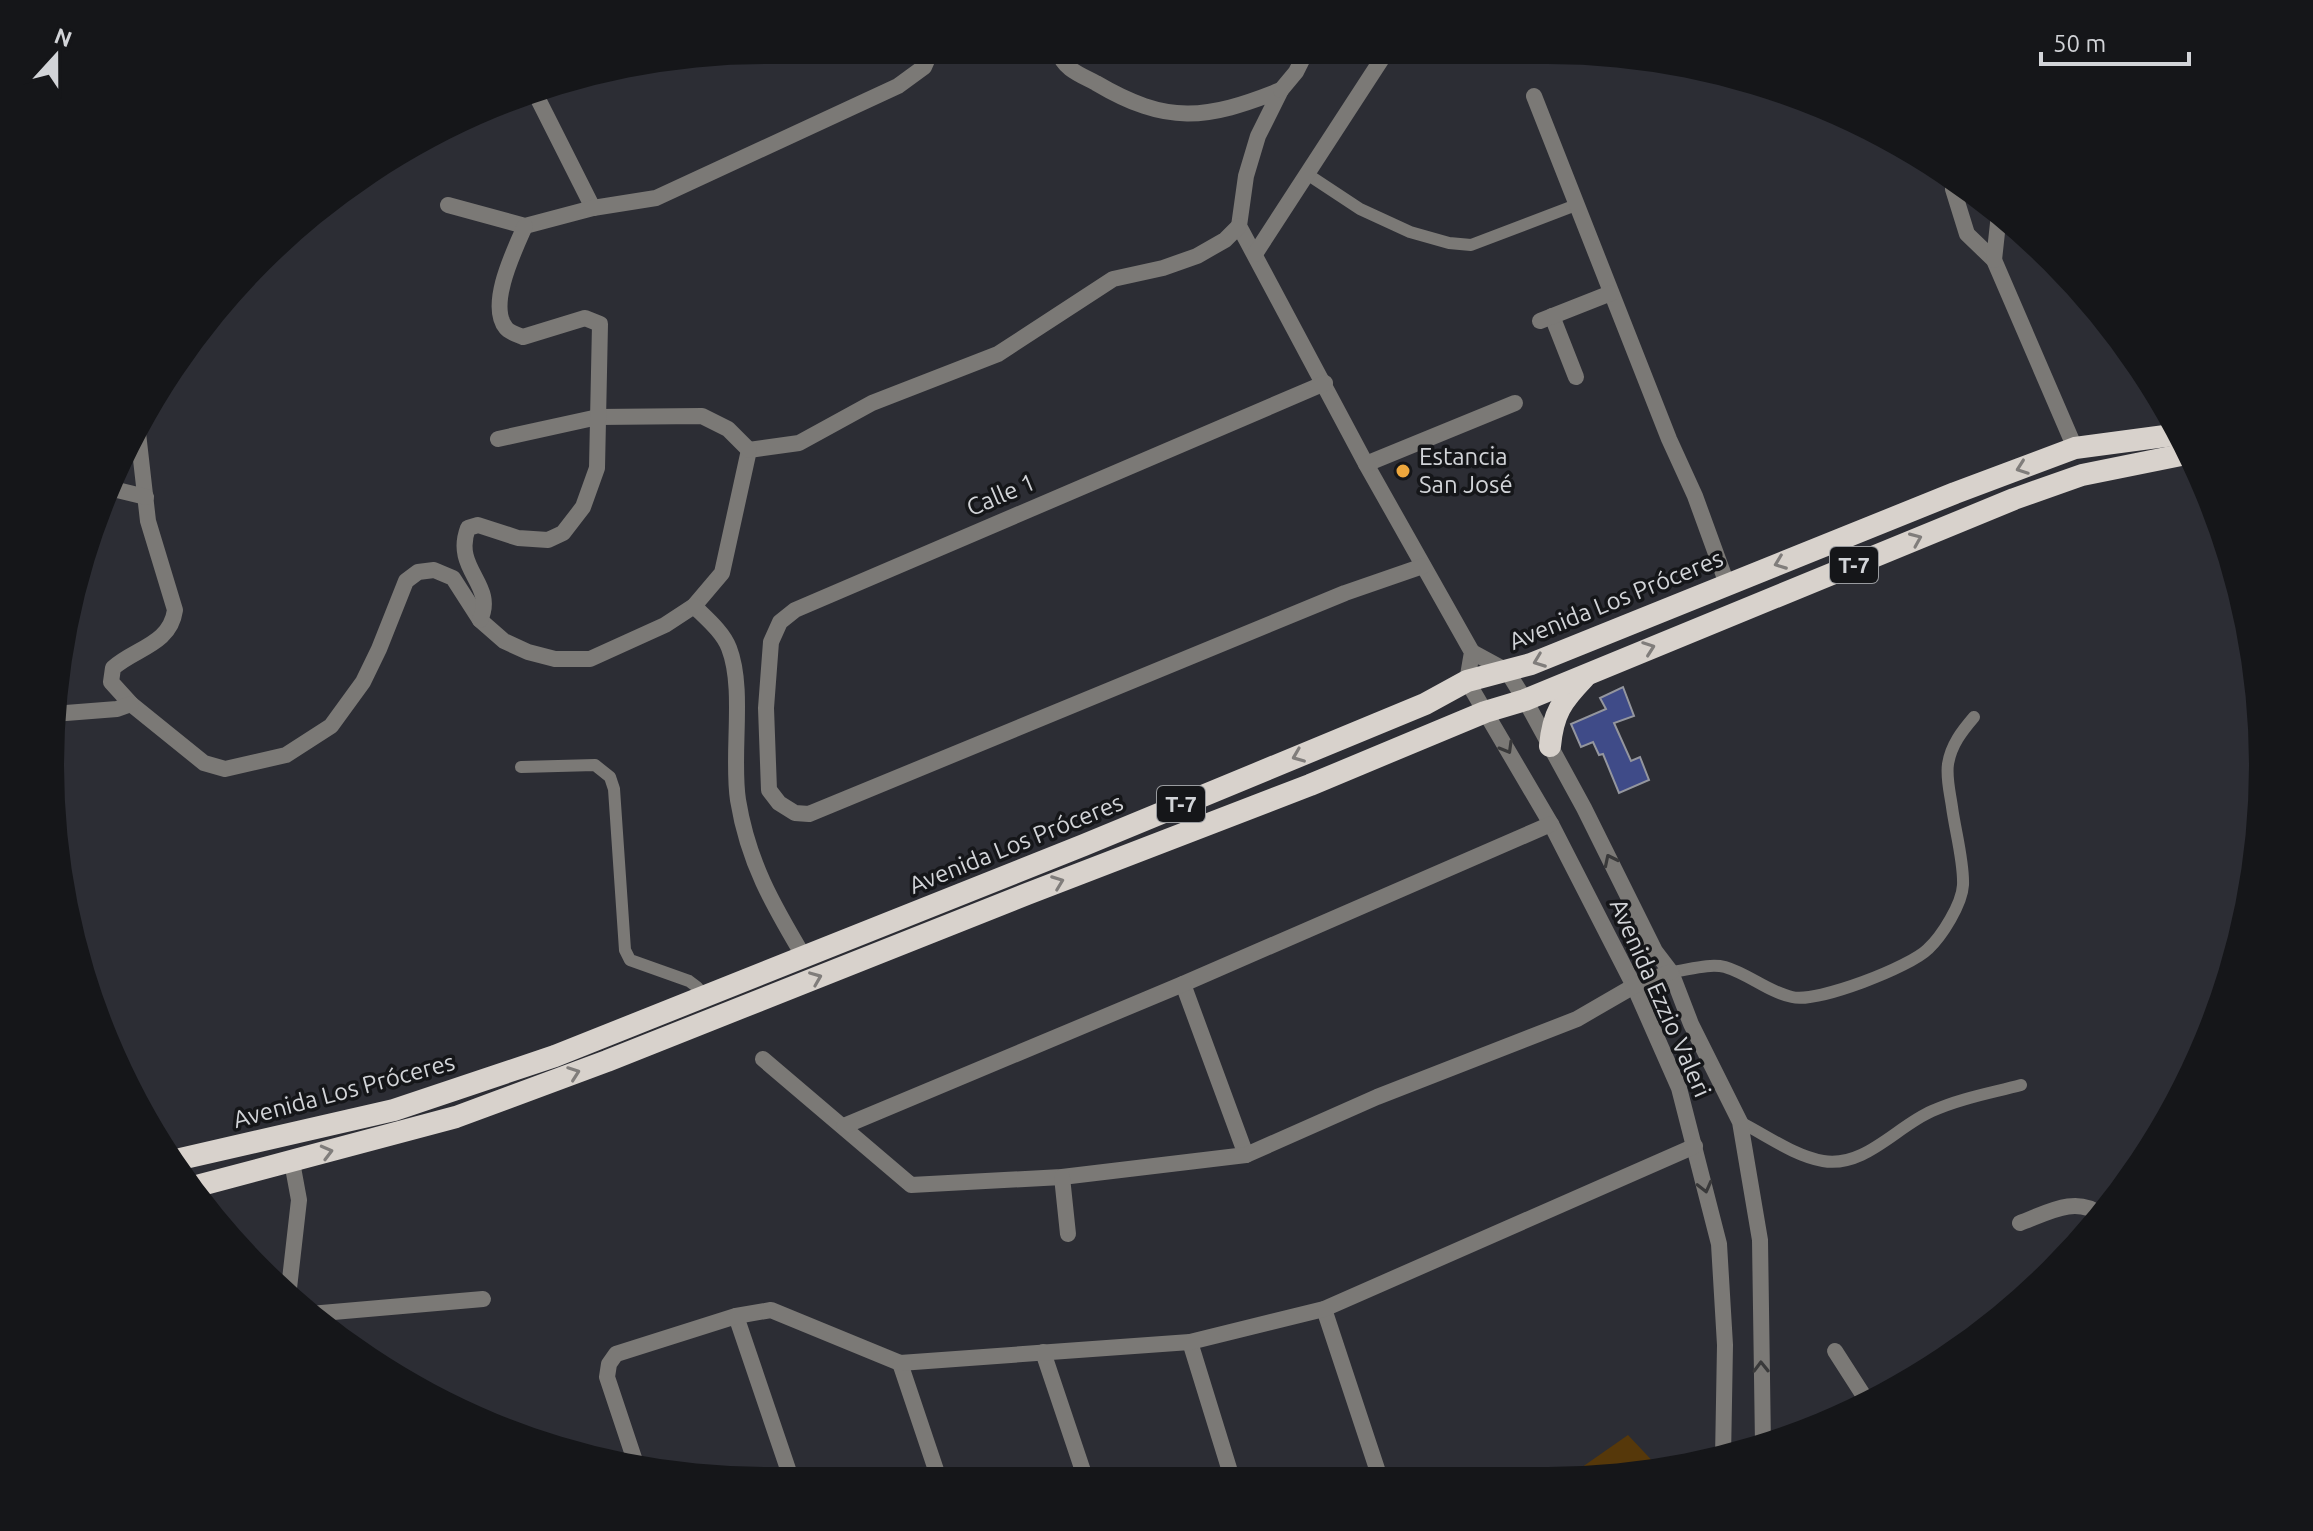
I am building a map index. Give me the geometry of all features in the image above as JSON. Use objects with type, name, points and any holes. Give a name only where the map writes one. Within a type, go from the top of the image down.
[{"type":"highway","name":"Avenida Los Próceres","points":[[184,1158],[394,1110],[555,1056],[1425,704],[1467,681],[1531,664],[1955,493],[2075,448],[2166,436]]},
{"type":"highway","name":"Avenida Los Próceres","points":[[203,1184],[456,1117],[607,1061],[1310,785],[1485,712],[1525,700],[2014,499],[2082,475],[2177,456]]},
{"type":"highway","points":[[1550,746],[1561,704],[1590,672]]},
{"type":"street","points":[[448,205],[525,226],[593,208],[656,198],[884,93],[925,64]]},
{"type":"street","points":[[1065,64],[1118,96],[1159,111],[1183,115],[1208,114],[1281,90]]},
{"type":"street","points":[[749,450],[799,443],[884,397],[998,354],[1113,279],[1163,268],[1197,256],[1225,240],[1239,226],[1246,176],[1258,136],[1281,90],[1300,64]]},
{"type":"street","points":[[1255,254],[1378,64]]},
{"type":"street","points":[[1534,96],[1669,439],[1695,496],[1727,584]]},
{"type":"street","points":[[539,101],[593,208]]},
{"type":"street","points":[[1955,195],[1967,234],[1994,260],[2075,448]]},
{"type":"street","points":[[480,620],[485,600],[467,566],[463,548],[468,528],[478,525],[518,538],[548,540],[563,533],[583,507],[597,468],[600,324],[585,318],[523,337],[506,329],[500,313],[508,264],[525,226]]},
{"type":"street","points":[[1239,226],[1366,464],[1472,652],[1507,671]]},
{"type":"street","points":[[1994,260],[1998,228]]},
{"type":"street","points":[[1576,377],[1546,318],[1611,293]]},
{"type":"street","name":"Calle 1","points":[[1325,383],[795,610],[780,622],[771,642],[766,708],[769,790],[779,803],[795,813],[809,814],[1345,593],[1423,566]]},
{"type":"street","points":[[1366,464],[1515,403]]},
{"type":"street","points":[[498,439],[598,417],[702,416],[728,429],[749,450]]},
{"type":"street","points":[[140,448],[148,521],[175,610],[171,625],[162,637],[116,664],[110,672],[111,682],[131,704],[204,763],[225,769],[286,755],[331,726],[363,682],[406,581],[418,572],[434,570],[453,578],[480,620],[504,641],[555,659],[590,659],[665,625],[694,606],[722,573],[749,450]]},
{"type":"street","points":[[120,491],[146,497]]},
{"type":"street","points":[[694,606],[728,645],[734,665],[734,772],[745,833],[760,881],[804,957]]},
{"type":"street","points":[[1467,681],[1472,652]]},
{"type":"street","name":"Avenida Ezzio Valeri","points":[[1507,671],[1550,746],[1655,951],[1671,972],[1691,1024],[1740,1122],[1760,1240],[1763,1433]]},
{"type":"street","name":"Avenida Ezzio Valeri","points":[[1467,681],[1551,824],[1634,986],[1679,1088],[1719,1244],[1725,1345],[1723,1444]]},
{"type":"street","points":[[67,713],[117,709],[131,704]]},
{"type":"street","points":[[844,1126],[1183,984],[1551,824]]},
{"type":"street","points":[[763,1059],[911,1185],[1062,1177],[1246,1155],[1377,1097],[1577,1019],[1634,986],[1671,972]]},
{"type":"street","points":[[1183,984],[1246,1155]]},
{"type":"street","points":[[633,1455],[607,1377],[609,1364],[616,1354],[736,1316],[771,1310],[900,1363],[1190,1342],[1324,1309],[1695,1146]]},
{"type":"street","points":[[290,1281],[299,1200],[292,1162]]},
{"type":"street","points":[[1062,1177],[1068,1234]]},
{"type":"street","points":[[2020,1223],[2068,1205],[2092,1208]]},
{"type":"street","points":[[327,1313],[483,1299]]},
{"type":"street","points":[[1324,1309],[1376,1467]]},
{"type":"street","points":[[736,1316],[787,1467]]},
{"type":"street","points":[[1190,1342],[1229,1467]]},
{"type":"street","points":[[1835,1351],[1862,1393]]},
{"type":"street","points":[[1043,1352],[1082,1467]]},
{"type":"street","points":[[900,1363],[935,1467]]},
{"type":"lane","points":[[1307,174],[1360,209],[1410,232],[1449,243],[1471,245],[1576,205]]},
{"type":"lane","points":[[1671,972],[1725,967],[1780,994],[1809,998],[1833,993],[1886,972],[1927,951],[1945,929],[1963,887],[1948,780],[1949,762],[1957,737],[1974,717]]},
{"type":"lane","points":[[521,767],[595,765],[610,777],[614,789],[625,950],[630,960],[689,981],[704,997]]},
{"type":"lane","points":[[1740,1122],[1796,1151],[1822,1160],[1841,1161],[1859,1157],[1929,1112],[1957,1101],[2021,1085]]},
{"type":"shaded area","points":[[1628,1435],[1651,1459],[1639,1461],[1585,1465]]},
{"type":"building","points":[[1623,687],[1634,716],[1614,723],[1631,761],[1640,757],[1649,780],[1619,793],[1603,754],[1599,755],[1593,742],[1581,747],[1571,724],[1606,709],[1600,698]]},
{"type":"place","name":"Estancia San José","points":[[1403,471]]}]
